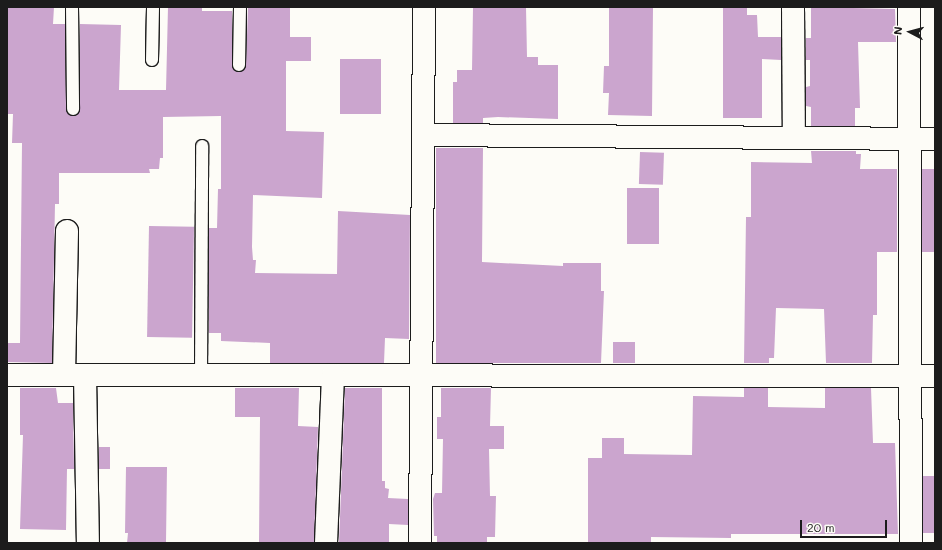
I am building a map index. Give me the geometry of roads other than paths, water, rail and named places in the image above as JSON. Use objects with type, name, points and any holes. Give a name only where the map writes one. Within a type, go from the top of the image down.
[{"type":"street","points":[[420,543],[424,7]]},
{"type":"street","points":[[793,7],[794,138]]},
{"type":"street","points":[[909,7],[911,543]]},
{"type":"street","points":[[424,134],[935,139]]},
{"type":"street","points":[[64,375],[67,231]]},
{"type":"street","points":[[326,543],[333,374]]},
{"type":"street","points":[[7,375],[421,374],[935,376]]},
{"type":"street","points":[[85,375],[88,543]]},
{"type":"lane","points":[[72,7],[73,109]]},
{"type":"lane","points":[[152,60],[153,7]]},
{"type":"lane","points":[[239,65],[240,7]]},
{"type":"lane","points":[[201,374],[202,146]]}]
